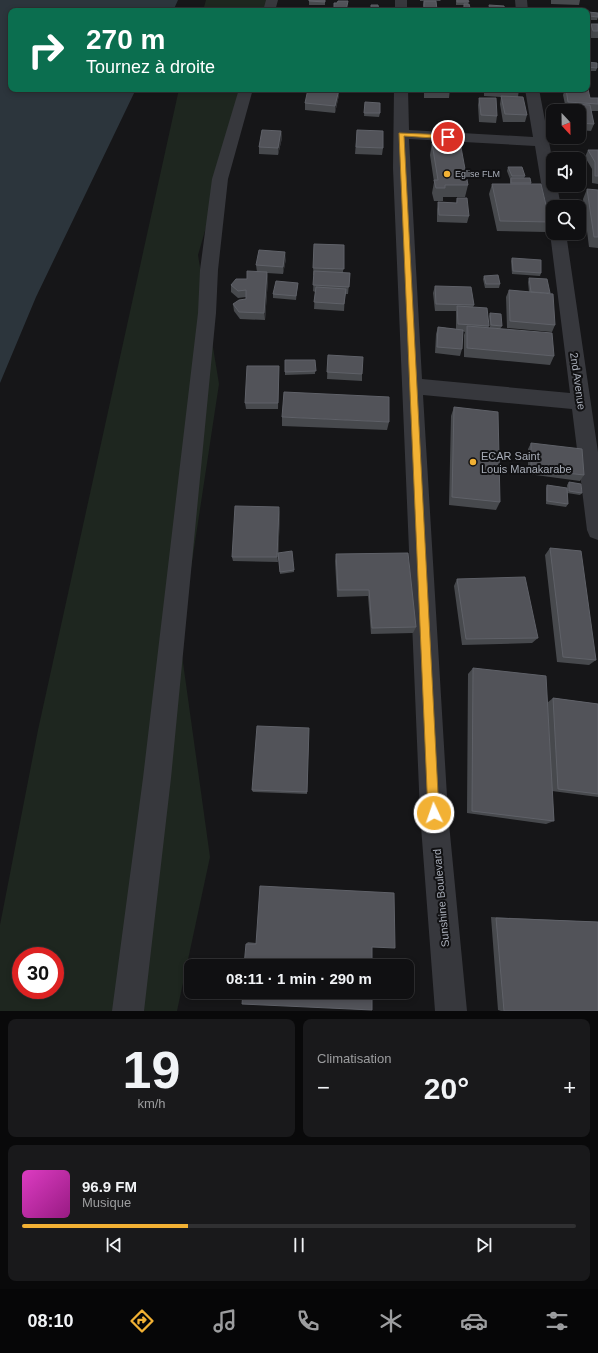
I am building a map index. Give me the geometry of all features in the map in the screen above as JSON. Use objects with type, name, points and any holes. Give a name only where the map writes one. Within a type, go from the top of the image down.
[{"type":"street","points":[[128,1011],[157,778],[220,179],[245,92]]},
{"type":"street","name":"Sunshine Boulevard","points":[[401,92],[401,134],[412,386],[434,813],[451,1011]]},
{"type":"street","points":[[533,92],[552,200]]},
{"type":"street","points":[[401,134],[542,142]]},
{"type":"street","name":"2nd Avenue","points":[[559,240],[598,530]]},
{"type":"street","points":[[412,386],[581,402]]},
{"type":"shaded area","points":[[0,0],[178,0],[174,8],[8,8],[8,92],[135,92],[36,297],[0,383]]},
{"type":"shaded area","points":[[206,0],[274,0],[272,8],[204,8]]},
{"type":"shaded area","points":[[178,92],[245,92],[198,255],[219,384],[180,641],[210,857],[188,959],[184,959],[184,978],[177,1011],[0,1011],[0,925],[38,730]]},
{"type":"building","points":[[325,0],[325,2],[309,1]]},
{"type":"building","points":[[457,0],[468,0],[469,2],[457,2]]},
{"type":"building","points":[[338,1],[348,1],[347,8],[334,8],[334,3],[337,3]]},
{"type":"building","points":[[424,1],[436,1],[437,8],[424,8]]},
{"type":"building","points":[[464,4],[469,4],[470,8],[464,8]]},
{"type":"building","points":[[371,5],[378,5],[379,8],[371,8]]},
{"type":"building","points":[[489,5],[504,6],[504,8],[490,8]]},
{"type":"building","points":[[590,12],[598,13],[598,17],[590,16]]},
{"type":"building","points":[[591,24],[598,24],[598,31],[593,31]]},
{"type":"building","points":[[590,62],[597,63],[597,68],[590,67]]},
{"type":"building","points":[[307,92],[338,92],[335,106],[305,103]]},
{"type":"building","points":[[566,92],[589,92],[590,98],[598,98],[598,104],[568,102]]},
{"type":"building","points":[[501,96],[523,97],[527,115],[505,114]]},
{"type":"building","points":[[479,98],[496,98],[497,116],[481,115]]},
{"type":"building","points":[[365,102],[380,103],[380,113],[364,113]]},
{"type":"building","points":[[586,105],[590,105],[594,124],[586,123]]},
{"type":"building","points":[[262,130],[281,131],[278,148],[259,147]]},
{"type":"building","points":[[357,130],[383,131],[383,148],[356,147]]},
{"type":"building","points":[[460,142],[468,185],[445,185],[445,188],[436,188],[434,180],[438,180],[432,143]]},
{"type":"building","points":[[588,150],[598,150],[598,176],[595,176],[595,162]]},
{"type":"building","points":[[508,167],[522,167],[525,176],[512,176]]},
{"type":"building","points":[[511,178],[530,178],[531,183],[511,183]]},
{"type":"building","points":[[492,184],[541,184],[546,205],[546,222],[500,221]]},
{"type":"building","points":[[587,189],[598,190],[598,237],[594,237]]},
{"type":"building","points":[[457,198],[467,198],[469,216],[439,215],[438,202],[457,203]]},
{"type":"building","points":[[314,244],[344,245],[344,269],[313,268]]},
{"type":"building","points":[[259,250],[285,252],[283,267],[256,265]]},
{"type":"building","points":[[512,258],[541,260],[541,273],[513,271]]},
{"type":"building","points":[[247,271],[267,272],[264,313],[239,312],[233,304],[239,300],[246,299],[246,290],[238,291],[231,285],[236,279],[247,279]]},
{"type":"building","points":[[314,271],[350,273],[349,287],[313,285]]},
{"type":"building","points":[[498,275],[500,284],[486,284],[484,276]]},
{"type":"building","points":[[529,278],[547,279],[550,293],[531,292]]},
{"type":"building","points":[[276,281],[298,283],[296,296],[273,294]]},
{"type":"building","points":[[435,286],[471,287],[474,305],[436,304]]},
{"type":"building","points":[[316,287],[346,289],[344,304],[314,302]]},
{"type":"building","points":[[509,290],[553,294],[555,325],[510,321]]},
{"type":"building","points":[[457,306],[487,308],[489,326],[458,324]]},
{"type":"building","points":[[490,313],[501,314],[502,326],[491,325]]},
{"type":"building","points":[[467,326],[552,333],[554,356],[467,348]]},
{"type":"building","points":[[438,327],[463,330],[462,349],[437,347]]},
{"type":"building","points":[[328,355],[363,357],[362,374],[327,372]]},
{"type":"building","points":[[285,360],[315,360],[316,371],[285,372]]},
{"type":"building","points":[[247,366],[279,366],[278,403],[245,403]]},
{"type":"building","points":[[284,392],[389,397],[389,422],[282,417]]},
{"type":"building","name":"ECAR Saint Louis Manakarabe","points":[[454,407],[498,412],[500,502],[452,497]]},
{"type":"building","points":[[531,443],[582,449],[584,475],[531,469]]},
{"type":"building","points":[[569,482],[581,484],[582,493],[569,491]]},
{"type":"building","points":[[547,485],[567,488],[568,504],[547,501]]},
{"type":"building","points":[[235,506],[279,507],[277,557],[232,557]]},
{"type":"building","points":[[550,548],[581,551],[596,660],[563,657]]},
{"type":"building","points":[[292,551],[294,570],[280,572],[278,553]]},
{"type":"building","points":[[408,553],[416,627],[372,628],[369,590],[338,590],[336,554]]},
{"type":"building","points":[[525,577],[538,638],[466,639],[457,579]]},
{"type":"building","points":[[473,668],[546,676],[554,821],[472,811]]},
{"type":"building","points":[[553,698],[598,704],[598,794],[558,789]]},
{"type":"building","points":[[257,726],[309,728],[307,792],[252,790]]},
{"type":"building","points":[[260,886],[394,893],[395,948],[372,947],[372,959],[245,959],[246,944],[256,944]]},
{"type":"building","points":[[496,918],[598,922],[598,1011],[504,1011]]},
{"type":"building","points":[[242,999],[372,999],[372,1010],[242,1004]]},
{"type":"place","name":"Eglise FLM","points":[[447,174]]},
{"type":"place","name":"ECAR Saint Louis Manakarabe","points":[[473,462]]},
{"type":"route","points":[[434,813],[401,168],[401,134],[448,137]]}]
